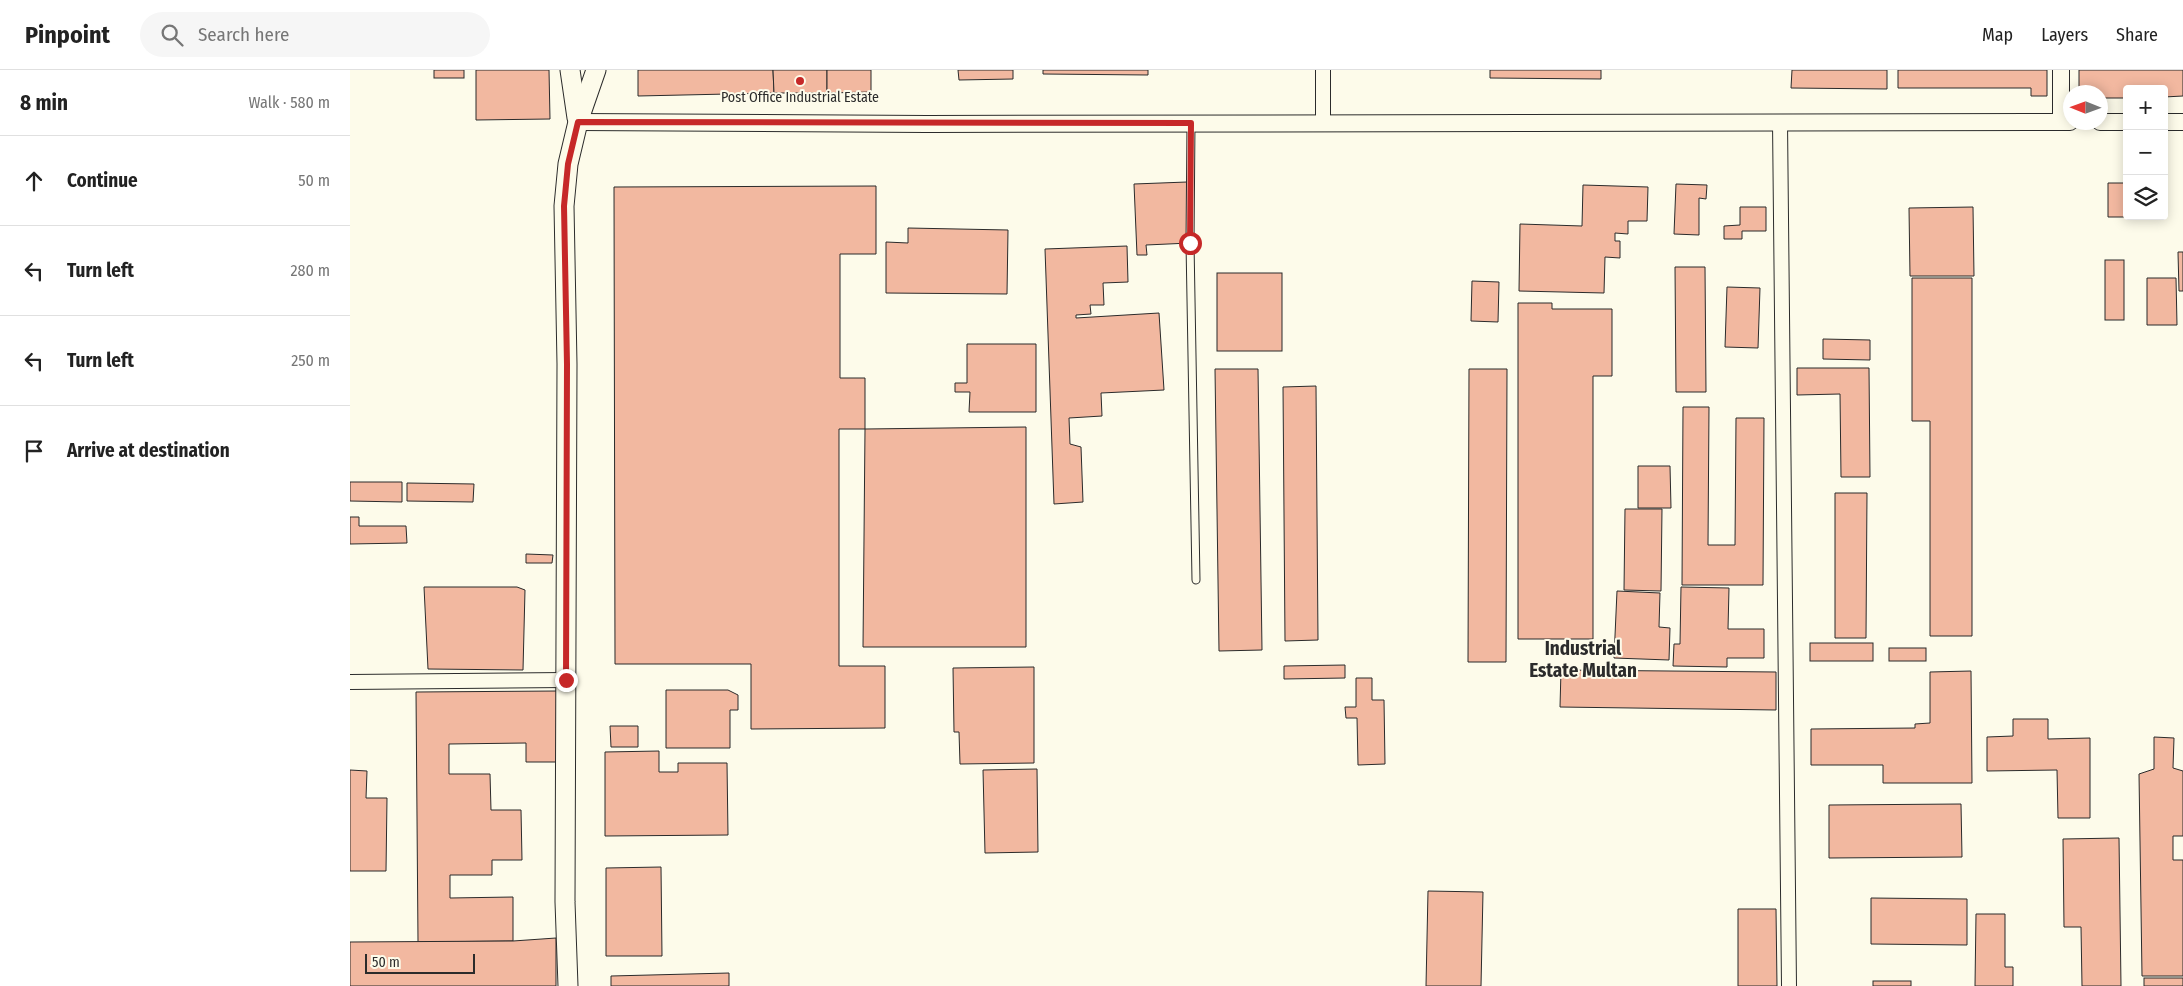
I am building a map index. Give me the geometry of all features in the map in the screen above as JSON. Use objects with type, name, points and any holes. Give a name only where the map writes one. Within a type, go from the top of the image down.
[{"type":"main road","points":[[570,70],[578,122]]},
{"type":"main road","points":[[568,986],[565,902],[567,364],[564,206],[568,164],[578,122],[596,70]]},
{"type":"street","points":[[1323,70],[1323,122]]},
{"type":"street","points":[[2061,70],[2063,91]]},
{"type":"street","points":[[578,122],[2063,122]]},
{"type":"street","points":[[1780,122],[1789,986]]},
{"type":"street","points":[[2108,122],[2123,122]]},
{"type":"street","points":[[2168,122],[2183,122]]},
{"type":"street","points":[[350,682],[566,680]]},
{"type":"lane","points":[[1191,123],[1190,243],[1196,580]]},
{"type":"building","points":[[434,70],[464,70],[464,78],[434,78]]},
{"type":"building","points":[[476,70],[549,70],[550,119],[476,120]]},
{"type":"building","points":[[638,70],[773,70],[774,93],[638,96]]},
{"type":"building","name":"Post Office Industrial Estate","points":[[773,70],[827,70],[827,93],[774,93]]},
{"type":"building","points":[[827,70],[871,70],[871,92],[827,93]]},
{"type":"building","points":[[958,70],[1013,70],[1013,79],[959,80]]},
{"type":"building","points":[[1043,70],[1148,70],[1148,75],[1043,74]]},
{"type":"building","points":[[1490,70],[1601,70],[1601,79],[1490,78]]},
{"type":"building","points":[[1792,70],[1887,70],[1887,89],[1791,88]]},
{"type":"building","points":[[1898,70],[2047,70],[2047,96],[2031,96],[2031,88],[1898,88]]},
{"type":"building","points":[[2079,70],[2183,70],[2183,96],[2168,97],[2168,85],[2123,85],[2123,98],[2108,98],[2108,85],[2079,85]]},
{"type":"building","points":[[1187,182],[1190,243],[1146,245],[1147,255],[1137,255],[1134,184]]},
{"type":"building","points":[[2108,183],[2123,183],[2123,217],[2108,217]]},
{"type":"building","points":[[1676,184],[1707,185],[1706,199],[1699,198],[1699,235],[1674,234]]},
{"type":"building","points":[[1583,185],[1648,187],[1647,221],[1628,221],[1628,234],[1615,233],[1615,241],[1620,241],[1620,258],[1605,257],[1604,293],[1519,291],[1520,224],[1582,226]]},
{"type":"building","points":[[876,186],[876,254],[840,254],[840,378],[865,378],[865,429],[839,429],[839,666],[885,666],[885,728],[751,729],[751,664],[615,664],[614,187]]},
{"type":"building","points":[[1740,207],[1766,207],[1766,231],[1742,231],[1742,239],[1724,239],[1724,226],[1740,225]]},
{"type":"building","points":[[1973,207],[1974,276],[1910,276],[1909,208]]},
{"type":"building","points":[[908,228],[1008,230],[1007,294],[886,293],[886,242],[908,243]]},
{"type":"building","points":[[1127,246],[1128,282],[1103,283],[1104,305],[1090,305],[1091,314],[1076,315],[1076,318],[1159,313],[1164,390],[1101,393],[1102,416],[1069,418],[1070,444],[1081,447],[1083,502],[1054,504],[1045,249]]},
{"type":"building","points":[[2178,252],[2183,252],[2183,291],[2179,291]]},
{"type":"building","points":[[2105,260],[2124,260],[2124,320],[2105,320]]},
{"type":"building","points":[[1675,267],[1705,267],[1706,392],[1676,392]]},
{"type":"building","points":[[1217,273],[1282,273],[1282,351],[1217,351]]},
{"type":"building","points":[[1912,278],[1972,278],[1972,636],[1930,636],[1930,421],[1912,421]]},
{"type":"building","points":[[2147,278],[2176,278],[2177,325],[2147,325]]},
{"type":"building","points":[[1472,281],[1499,282],[1498,322],[1471,321]]},
{"type":"building","points":[[1727,287],[1760,288],[1758,348],[1725,347]]},
{"type":"building","points":[[1518,303],[1552,303],[1552,309],[1612,309],[1612,376],[1593,376],[1593,639],[1518,639]]},
{"type":"building","points":[[1823,339],[1870,340],[1870,360],[1823,359]]},
{"type":"building","points":[[967,344],[1036,344],[1036,412],[969,412],[970,392],[955,392],[955,383],[967,383]]},
{"type":"building","points":[[1797,368],[1869,368],[1870,477],[1841,477],[1840,394],[1797,395]]},
{"type":"building","points":[[1215,369],[1258,369],[1262,650],[1219,651]]},
{"type":"building","points":[[1469,369],[1507,369],[1506,662],[1468,662]]},
{"type":"building","points":[[1316,386],[1318,640],[1285,641],[1283,387]]},
{"type":"building","points":[[1683,407],[1709,407],[1708,545],[1735,545],[1736,418],[1764,418],[1763,585],[1682,585]]},
{"type":"building","points":[[1026,427],[1026,647],[863,647],[865,429]]},
{"type":"building","points":[[1638,466],[1670,466],[1671,508],[1638,508]]},
{"type":"building","points":[[350,482],[402,482],[402,502],[350,501]]},
{"type":"building","points":[[407,483],[474,484],[473,502],[407,501]]},
{"type":"building","points":[[1835,493],[1867,493],[1866,638],[1835,638]]},
{"type":"building","points":[[1625,509],[1662,509],[1661,591],[1624,590]]},
{"type":"building","points":[[350,517],[359,517],[359,526],[406,526],[407,543],[350,544]]},
{"type":"building","points":[[526,554],[553,555],[552,563],[526,563]]},
{"type":"building","points":[[424,587],[517,587],[525,590],[523,670],[428,669]]},
{"type":"building","points":[[1681,587],[1729,588],[1728,629],[1764,629],[1764,658],[1727,658],[1727,667],[1673,666],[1674,644],[1680,644]]},
{"type":"building","points":[[1617,591],[1660,593],[1659,627],[1670,628],[1669,660],[1614,658]]},
{"type":"building","points":[[1810,643],[1873,643],[1873,661],[1810,661]]},
{"type":"building","points":[[1889,648],[1926,648],[1926,661],[1889,661]]},
{"type":"building","points":[[1345,665],[1345,678],[1284,679],[1284,666]]},
{"type":"building","points":[[1034,667],[1034,763],[960,764],[959,732],[954,732],[953,668]]},
{"type":"building","points":[[1561,670],[1776,672],[1776,710],[1560,707]]},
{"type":"building","points":[[1971,671],[1972,783],[1883,783],[1883,765],[1811,765],[1811,729],[1915,728],[1915,724],[1930,723],[1930,672]]},
{"type":"building","points":[[1356,678],[1372,678],[1372,700],[1384,700],[1385,764],[1358,765],[1357,718],[1346,718],[1345,707],[1356,707]]},
{"type":"building","points":[[666,690],[728,690],[738,695],[738,710],[730,710],[730,748],[666,748]]},
{"type":"building","points":[[557,691],[558,762],[526,762],[526,743],[449,744],[449,774],[490,774],[491,810],[521,810],[522,860],[492,860],[492,875],[450,875],[450,898],[513,897],[513,941],[418,942],[416,692]]},
{"type":"building","points":[[2013,719],[2048,719],[2048,739],[2090,738],[2090,818],[2058,818],[2057,770],[1987,771],[1987,737],[2013,736]]},
{"type":"building","points":[[610,726],[638,726],[638,747],[611,747]]},
{"type":"building","points":[[2154,737],[2174,738],[2173,768],[2183,771],[2183,836],[2173,836],[2173,860],[2183,860],[2183,976],[2142,976],[2139,774],[2154,769]]},
{"type":"building","points":[[659,751],[659,772],[678,772],[678,763],[727,763],[728,835],[605,836],[605,752]]},
{"type":"building","points":[[1037,769],[1038,852],[985,853],[983,770]]},
{"type":"building","points":[[350,770],[367,771],[366,798],[387,798],[386,871],[350,871]]},
{"type":"building","points":[[1961,804],[1962,857],[1829,858],[1829,805]]},
{"type":"building","points":[[2119,838],[2121,986],[2082,986],[2081,927],[2064,927],[2063,839]]},
{"type":"building","points":[[661,867],[662,956],[606,956],[606,868]]},
{"type":"building","points":[[1428,891],[1483,892],[1481,986],[1426,986]]},
{"type":"building","points":[[1871,898],[1967,899],[1967,945],[1871,944]]},
{"type":"building","points":[[1738,909],[1776,909],[1777,986],[1738,986]]},
{"type":"building","points":[[1976,914],[2005,914],[2005,967],[2013,967],[2013,986],[1975,986]]},
{"type":"building","points":[[556,938],[556,986],[350,986],[350,942],[513,941]]},
{"type":"building","points":[[729,973],[729,986],[611,986],[611,976]]},
{"type":"building","points":[[2144,978],[2183,978],[2183,986],[2144,986]]},
{"type":"building","points":[[1873,981],[1911,981],[1911,986],[1873,986]]},
{"type":"place","name":"Post Office Industrial Estate","points":[[800,81]]},
{"type":"district","name":"Industrial Estate Multan","points":[[1583,659]]},
{"type":"route","points":[[566,680],[567,364],[564,206],[568,164],[578,122],[1191,123],[1190,243]]}]
